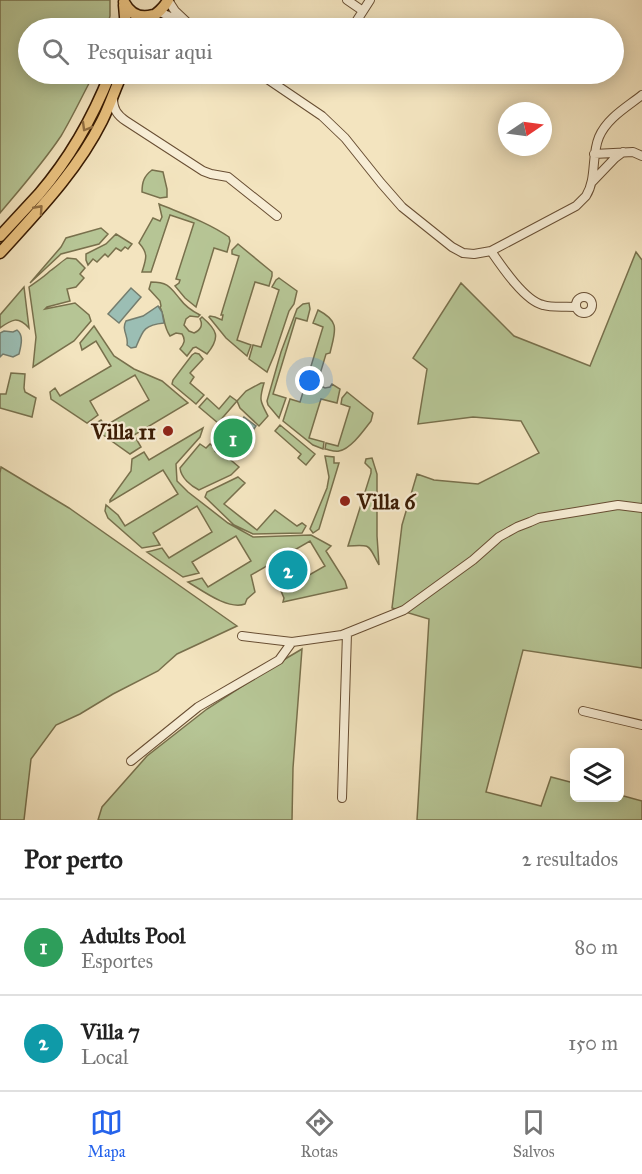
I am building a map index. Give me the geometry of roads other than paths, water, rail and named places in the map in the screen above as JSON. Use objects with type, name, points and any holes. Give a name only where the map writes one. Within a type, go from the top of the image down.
[{"type":"main road","points":[[151,18],[164,8],[168,0]]},
{"type":"main road","points":[[123,1],[129,10],[137,15],[147,17],[158,13]]},
{"type":"main road","points":[[123,1],[125,18]]},
{"type":"main road","points":[[0,236],[4,227],[39,194],[66,158],[90,120],[106,84]]},
{"type":"main road","points":[[0,253],[56,191],[82,155],[100,125],[118,84]]},
{"type":"street","points":[[168,0],[182,18]]},
{"type":"street","points":[[347,0],[363,12]]},
{"type":"street","points":[[359,18],[370,0]]},
{"type":"street","points":[[158,13],[169,18]]},
{"type":"street","points":[[275,84],[322,116],[345,138],[402,207],[423,225],[452,247],[463,253],[474,254],[491,251],[576,206],[586,196],[591,182],[594,153],[599,137],[612,118],[642,95]]},
{"type":"street","points":[[113,95],[113,104],[118,116],[202,171],[228,177],[277,216]]},
{"type":"street","points":[[100,125],[112,118],[126,121]]},
{"type":"street","points":[[591,182],[624,152]]},
{"type":"street","points":[[594,153],[633,152],[642,156]]},
{"type":"street","points":[[491,251],[505,272],[536,303],[576,307]]},
{"type":"street","points":[[242,636],[292,642],[342,635],[404,610],[473,560],[499,537],[517,526],[539,518],[618,505],[642,508]]},
{"type":"street","points":[[342,798],[347,633]]},
{"type":"street","points":[[131,761],[198,707],[279,660],[292,642]]},
{"type":"street","points":[[584,711],[642,725]]},
{"type":"water","points":[[131,288],[141,297],[119,323],[108,314]]},
{"type":"water","points":[[158,306],[164,323],[145,329],[136,347],[131,348],[127,345],[124,327],[126,321],[143,316]]},
{"type":"water","points":[[17,330],[21,338],[19,354],[13,357],[3,354],[0,357],[0,333]]},
{"type":"water","points":[[244,417],[256,426],[254,429],[251,427],[250,433],[246,431],[248,435],[246,438],[242,436],[242,442],[239,440],[237,443],[240,446],[238,448],[235,446],[233,453],[231,451],[228,458],[226,456],[224,458],[215,451],[216,447],[218,444],[222,446],[222,439],[225,441],[226,434],[229,436],[230,431],[235,430],[234,426],[238,428],[239,422],[241,424]]},
{"type":"place","name":"Villa 11","points":[[168,431]]},
{"type":"place","name":"Adults Pool","points":[[233,438]]},
{"type":"place","name":"Villa 6","points":[[345,501]]},
{"type":"place","name":"Villa 7","points":[[288,570]]}]
